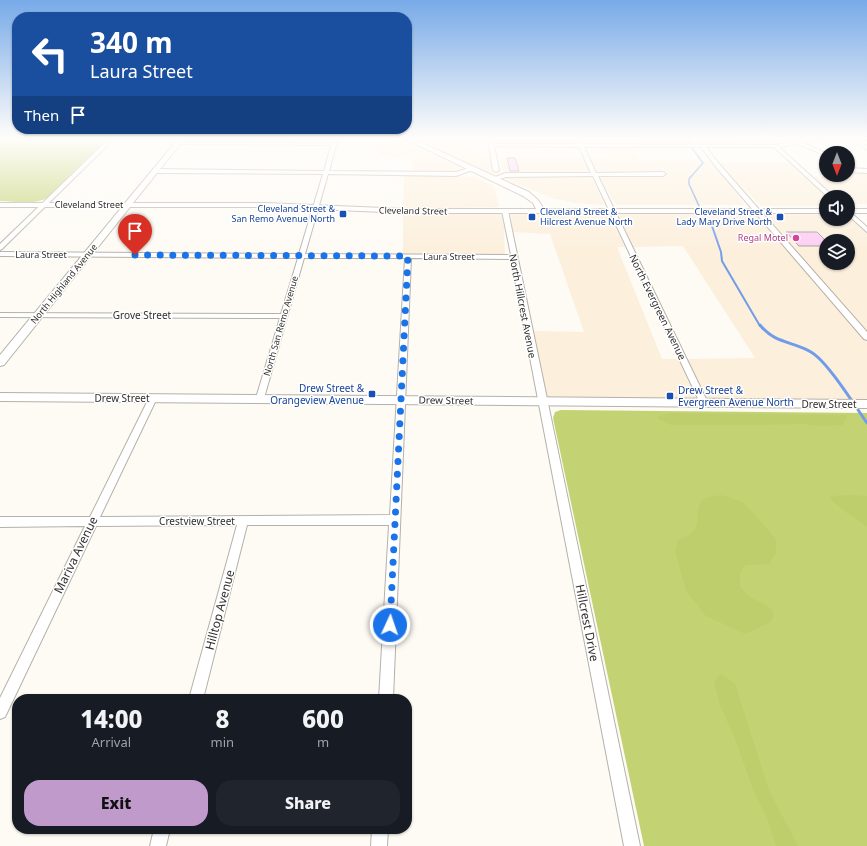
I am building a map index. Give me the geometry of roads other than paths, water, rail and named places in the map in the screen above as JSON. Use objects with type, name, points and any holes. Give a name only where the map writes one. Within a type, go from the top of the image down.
[{"type":"street","points":[[0,248],[72,177]]},
{"type":"street","name":"North Highland Avenue","points":[[0,362],[150,177]]},
{"type":"street","name":"North San Remo Avenue","points":[[260,398],[324,177]]},
{"type":"street","points":[[490,177],[534,199],[538,203],[541,212]]},
{"type":"street","points":[[493,179],[498,177]]},
{"type":"street","name":"North Evergreen Avenue","points":[[597,177],[704,403]]},
{"type":"street","points":[[728,177],[867,337]]},
{"type":"street","points":[[810,177],[823,190]]},
{"type":"street","name":"Cleveland Street","points":[[0,205],[265,205],[368,210],[541,212],[819,211]]},
{"type":"street","name":"North Hillcrest Avenue","points":[[505,211],[542,401]]},
{"type":"street","points":[[855,212],[867,211]]},
{"type":"street","points":[[855,219],[867,230]]},
{"type":"street","name":"Laura Street","points":[[0,254],[513,257]]},
{"type":"street","points":[[386,694],[408,256]]},
{"type":"street","name":"Grove Street","points":[[0,315],[284,316]]},
{"type":"street","name":"Drew Street","points":[[0,397],[400,399],[867,404]]},
{"type":"street","name":"Mariva Avenue","points":[[0,712],[153,398]]},
{"type":"street","name":"Hillcrest Drive","points":[[542,401],[632,846]]},
{"type":"street","name":"Crestview Street","points":[[0,522],[395,520]]},
{"type":"street","name":"Hilltop Avenue","points":[[197,694],[243,521]]},
{"type":"street","points":[[158,846],[161,834]]},
{"type":"street","points":[[379,846],[380,834]]},
{"type":"waterway","points":[[690,177],[689,184],[699,206]]},
{"type":"waterway","points":[[712,226],[721,252],[722,261],[760,326]]},
{"type":"waterway","points":[[760,325],[772,336],[804,348],[818,357],[840,384],[867,423]]},
{"type":"place","name":"Cleveland Street & San Remo Avenue North","points":[[343,214]]},
{"type":"place","name":"Cleveland Street & Hilcrest Avenue North","points":[[532,217]]},
{"type":"place","name":"Cleveland Street & Lady Mary Drive North","points":[[780,217]]},
{"type":"place","name":"Regal Motel","points":[[796,238]]},
{"type":"place","name":"Drew Street & Orangeview Avenue","points":[[372,394]]},
{"type":"place","name":"Drew Street & Evergreen Avenue North","points":[[670,396]]}]
